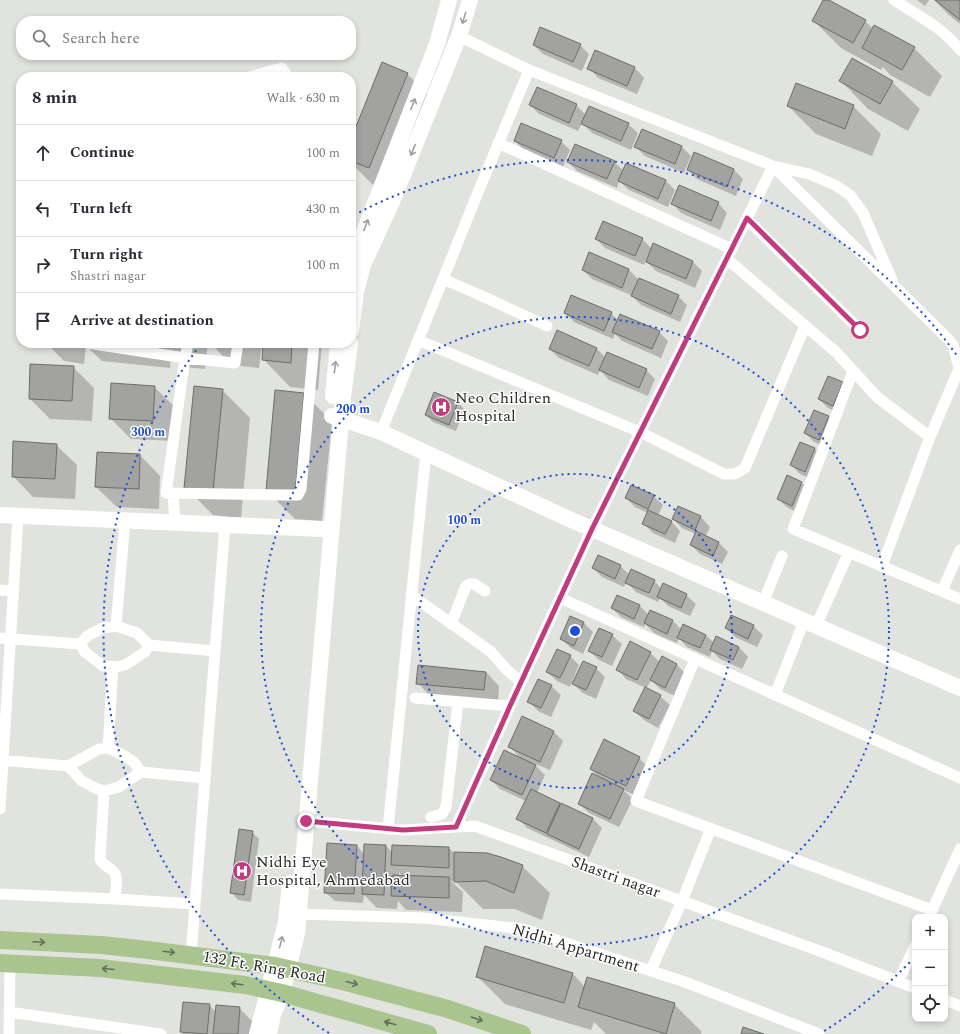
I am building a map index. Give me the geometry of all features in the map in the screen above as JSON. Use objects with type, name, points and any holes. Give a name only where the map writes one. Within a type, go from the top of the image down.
[{"type":"main road","points":[[356,250],[437,44],[449,0]]},
{"type":"main road","points":[[356,292],[363,265],[392,202],[459,36],[470,0]]},
{"type":"main road","points":[[269,1034],[273,1015],[275,992],[281,968],[293,860],[336,417],[338,348]]},
{"type":"main road","points":[[336,417],[349,348]]},
{"type":"main road","points":[[336,417],[382,432],[592,529],[960,688]]},
{"type":"main road","points":[[0,515],[326,528]]},
{"type":"main road","points":[[281,968],[297,932],[326,528]]},
{"type":"main road","name":"132 Ft. Ring Road","points":[[0,940],[101,945],[191,955],[281,968],[342,980],[448,1009],[522,1034]]},
{"type":"main road","name":"132 Ft. Ring Road","points":[[5,963],[146,972],[245,985],[428,1034]]},
{"type":"main road","points":[[257,1034],[275,992]]},
{"type":"street","points":[[894,0],[930,23],[954,42],[960,50]]},
{"type":"street","points":[[459,36],[529,70],[773,166],[809,174],[835,184],[850,195],[863,213],[894,286]]},
{"type":"street","points":[[267,72],[282,68],[285,72]]},
{"type":"street","points":[[382,432],[418,340],[529,70]]},
{"type":"street","points":[[498,143],[729,254],[805,326],[836,353],[877,397],[930,437]]},
{"type":"street","points":[[456,827],[592,529],[773,166]]},
{"type":"street","points":[[773,166],[953,345],[959,370],[930,437],[882,566]]},
{"type":"street","points":[[747,218],[860,330]]},
{"type":"street","points":[[443,280],[547,326]]},
{"type":"street","points":[[418,340],[640,432],[724,474],[735,474],[746,468],[805,326]]},
{"type":"street","points":[[148,348],[185,358],[235,363],[237,348]]},
{"type":"street","points":[[187,348],[166,493],[298,495],[301,488],[314,348]]},
{"type":"street","points":[[853,371],[794,529],[960,599]]},
{"type":"street","points":[[388,829],[426,452]]},
{"type":"street","points":[[173,494],[175,522]]},
{"type":"street","points":[[0,809],[5,639],[13,591],[18,516]]},
{"type":"street","points":[[116,626],[125,520]]},
{"type":"street","points":[[191,955],[225,524]]},
{"type":"street","points":[[942,591],[960,550]]},
{"type":"street","points":[[775,695],[810,624],[849,552]]},
{"type":"street","points":[[763,603],[782,556]]},
{"type":"street","points":[[451,624],[466,586],[474,584],[485,591]]},
{"type":"street","points":[[0,590],[13,591]]},
{"type":"street","points":[[411,596],[490,651],[507,670],[521,682]]},
{"type":"street","points":[[560,598],[960,778]]},
{"type":"street","points":[[80,644],[86,636],[103,628],[116,626],[136,633],[149,645],[215,651]]},
{"type":"street","points":[[5,639],[80,644]]},
{"type":"street","points":[[80,644],[85,652],[103,666],[125,666],[145,652],[149,645]]},
{"type":"street","points":[[695,659],[636,801],[930,913],[960,849]]},
{"type":"street","points":[[108,748],[113,666]]},
{"type":"street","points":[[415,698],[510,706]]},
{"type":"street","points":[[431,817],[442,814],[446,807],[458,702]]},
{"type":"street","points":[[2,760],[68,766],[99,749],[108,748],[134,762],[141,772]]},
{"type":"street","points":[[68,766],[82,781],[104,791],[119,787],[141,772],[205,778]]},
{"type":"street","points":[[104,791],[100,859],[101,862],[113,870],[117,876],[115,899]]},
{"type":"street","name":"Shastri nagar","points":[[306,821],[403,830],[476,826],[825,953],[912,987]]},
{"type":"street","points":[[651,970],[682,901],[710,828]]},
{"type":"street","points":[[0,894],[195,904]]},
{"type":"street","name":"Nidhi Appartment","points":[[298,914],[423,918],[523,929],[686,982],[819,1034]]},
{"type":"street","points":[[898,982],[913,950]]},
{"type":"street","points":[[5,963],[9,1012],[9,1034]]},
{"type":"street","points":[[948,1001],[960,1006]]},
{"type":"street","points":[[9,1012],[161,1034]]},
{"type":"building","points":[[823,0],[829,0],[866,20],[853,43],[812,21]]},
{"type":"building","points":[[935,0],[960,0],[960,20]]},
{"type":"building","points":[[874,25],[915,47],[902,70],[862,48]]},
{"type":"building","points":[[540,27],[581,44],[573,62],[533,45]]},
{"type":"building","points":[[595,50],[635,67],[627,86],[587,69]]},
{"type":"building","points":[[852,58],[893,81],[880,104],[839,81]]},
{"type":"building","points":[[382,62],[408,73],[369,168],[356,163],[356,127]]},
{"type":"building","points":[[796,83],[854,105],[845,129],[787,106]]},
{"type":"building","points":[[537,87],[577,104],[569,123],[529,105]]},
{"type":"building","points":[[589,106],[629,123],[621,141],[581,124]]},
{"type":"building","points":[[521,123],[562,140],[554,158],[514,141]]},
{"type":"building","points":[[642,129],[682,146],[675,164],[634,147]]},
{"type":"building","points":[[575,144],[615,161],[607,179],[567,162]]},
{"type":"building","points":[[694,152],[734,169],[727,187],[687,170]]},
{"type":"building","points":[[626,163],[666,180],[658,199],[618,181]]},
{"type":"building","points":[[679,185],[719,202],[711,221],[671,204]]},
{"type":"building","points":[[603,221],[643,238],[635,256],[595,239]]},
{"type":"building","points":[[653,243],[693,261],[686,279],[646,262]]},
{"type":"building","points":[[589,252],[629,269],[622,288],[582,270]]},
{"type":"building","points":[[639,278],[679,295],[671,314],[631,296]]},
{"type":"building","points":[[571,295],[612,312],[604,331],[564,313]]},
{"type":"building","points":[[620,314],[660,331],[652,349],[612,332]]},
{"type":"building","points":[[557,330],[597,348],[589,366],[549,349]]},
{"type":"building","points":[[263,348],[292,348],[291,363],[262,360]]},
{"type":"building","points":[[607,352],[647,369],[639,388],[599,370]]},
{"type":"building","points":[[30,364],[74,366],[72,401],[29,399]]},
{"type":"building","points":[[828,376],[843,382],[833,406],[818,399]]},
{"type":"building","points":[[111,383],[155,386],[153,421],[109,419]]},
{"type":"building","points":[[194,386],[223,389],[213,491],[184,488]]},
{"type":"building","points":[[275,390],[304,393],[295,494],[266,491]]},
{"type":"building","points":[[434,392],[458,402],[449,425],[425,415]]},
{"type":"building","points":[[814,410],[829,416],[819,440],[804,433]]},
{"type":"building","points":[[13,441],[57,444],[55,479],[12,477]]},
{"type":"building","points":[[800,442],[815,448],[805,472],[790,465]]},
{"type":"building","points":[[97,452],[140,454],[139,489],[95,487]]},
{"type":"building","points":[[787,475],[802,482],[792,506],[777,499]]},
{"type":"building","points":[[631,485],[654,495],[648,509],[625,498]]},
{"type":"building","points":[[678,506],[701,516],[695,530],[672,519]]},
{"type":"building","points":[[648,510],[672,521],[665,534],[642,524]]},
{"type":"building","points":[[696,531],[719,542],[713,556],[690,545]]},
{"type":"building","points":[[598,555],[621,565],[615,579],[592,568]]},
{"type":"building","points":[[631,569],[655,580],[649,593],[625,583]]},
{"type":"building","points":[[663,583],[687,594],[681,608],[657,597]]},
{"type":"building","points":[[617,595],[640,605],[634,619],[611,608]]},
{"type":"building","points":[[650,610],[673,620],[667,634],[644,623]]},
{"type":"building","points":[[731,615],[754,625],[748,639],[725,628]]},
{"type":"building","points":[[570,616],[584,622],[574,646],[560,639]]},
{"type":"building","points":[[683,624],[706,635],[700,648],[677,638]]},
{"type":"building","points":[[599,628],[613,634],[602,657],[588,651]]},
{"type":"building","points":[[716,636],[739,647],[733,660],[710,650]]},
{"type":"building","points":[[630,641],[651,652],[637,680],[616,670]]},
{"type":"building","points":[[557,649],[571,655],[560,678],[546,672]]},
{"type":"building","points":[[662,656],[677,664],[665,688],[650,680]]},
{"type":"building","points":[[583,661],[597,667],[586,690],[572,684]]},
{"type":"building","points":[[418,665],[486,672],[484,690],[416,684]]},
{"type":"building","points":[[538,679],[552,685],[541,708],[527,702]]},
{"type":"building","points":[[645,687],[661,695],[649,719],[633,711]]},
{"type":"building","points":[[522,716],[554,731],[540,762],[508,747]]},
{"type":"building","points":[[604,739],[640,757],[626,786],[590,769]]},
{"type":"building","points":[[504,750],[536,765],[522,795],[490,780]]},
{"type":"building","points":[[592,773],[624,789],[610,819],[578,804]]},
{"type":"building","points":[[531,789],[560,803],[546,833],[516,819]]},
{"type":"building","points":[[561,803],[593,818],[579,849],[547,834]]},
{"type":"building","points":[[239,829],[253,831],[244,895],[230,893]]},
{"type":"building","points":[[327,843],[357,845],[354,894],[324,893]]},
{"type":"building","points":[[364,844],[386,845],[384,895],[362,894]]},
{"type":"building","points":[[392,845],[449,847],[449,868],[391,865]]},
{"type":"building","points":[[454,852],[487,853],[523,865],[514,893],[486,881],[454,882]]},
{"type":"building","points":[[392,875],[449,877],[449,898],[391,896]]},
{"type":"building","points":[[485,946],[573,973],[564,1003],[476,977]]},
{"type":"building","points":[[587,977],[675,1003],[666,1034],[578,1007]]},
{"type":"building","points":[[183,1002],[210,1004],[207,1034],[180,1032]]},
{"type":"building","points":[[216,1005],[240,1007],[238,1034],[213,1034]]},
{"type":"building","points":[[743,1027],[764,1034],[741,1034]]},
{"type":"place","name":"Neo Children Hospital","points":[[441,407]]},
{"type":"place","name":"Nidhi Eye Hospital, Ahmedabad","points":[[242,871]]},
{"type":"route","points":[[306,821],[403,830],[456,827],[592,529],[747,218],[860,330]]}]
